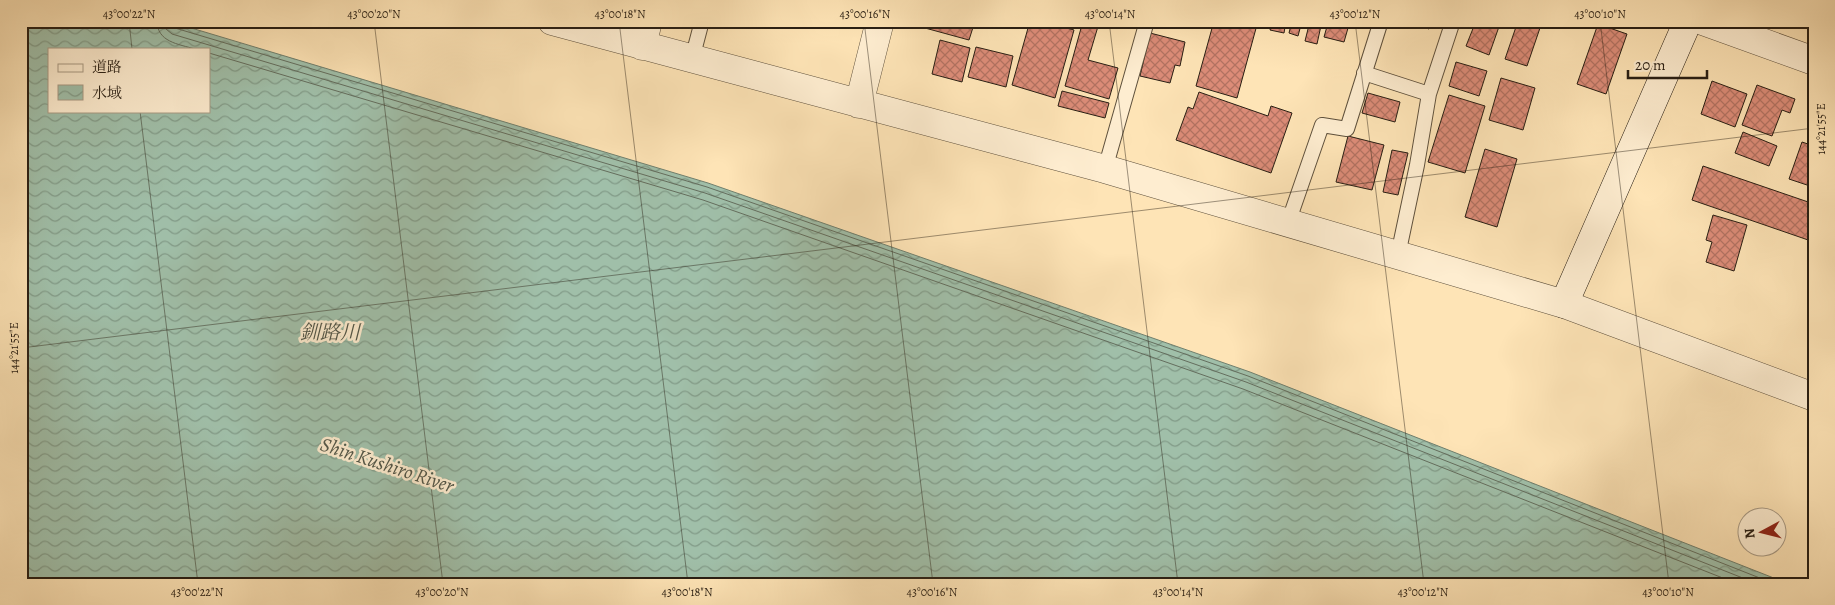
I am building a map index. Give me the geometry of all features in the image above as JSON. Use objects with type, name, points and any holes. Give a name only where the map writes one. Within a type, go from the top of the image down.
[{"type":"street","points":[[552,21],[645,33],[692,59],[1105,168],[1564,304],[1814,397]]},
{"type":"street","points":[[859,104],[880,21]]},
{"type":"street","points":[[1564,304],[1688,21]]},
{"type":"street","points":[[1703,21],[1814,61]]},
{"type":"lane","points":[[692,59],[702,21]]},
{"type":"lane","points":[[1105,168],[1146,21]]},
{"type":"lane","points":[[1288,222],[1322,125],[1347,129],[1381,21]]},
{"type":"lane","points":[[1398,255],[1429,94],[1453,21]]},
{"type":"lane","points":[[1364,73],[1429,94]]},
{"type":"water","name":"釧路川","points":[[21,21],[168,21],[708,183],[1250,372],[1789,584],[21,584]]},
{"type":"building","points":[[915,21],[975,21],[969,40],[914,25]]},
{"type":"building","points":[[1030,21],[1042,21],[1074,30],[1055,98],[1012,85]]},
{"type":"building","points":[[1083,21],[1099,23],[1088,60],[1118,68],[1109,99],[1065,86]]},
{"type":"building","points":[[1214,21],[1258,21],[1237,98],[1196,86]]},
{"type":"building","points":[[1272,21],[1286,21],[1284,33],[1270,30]]},
{"type":"building","points":[[1292,21],[1302,21],[1298,36],[1289,33]]},
{"type":"building","points":[[1310,21],[1322,21],[1317,44],[1305,41]]},
{"type":"building","points":[[1407,21],[1431,21],[1429,29]]},
{"type":"building","points":[[1476,21],[1501,21],[1489,55],[1466,46]]},
{"type":"building","points":[[1518,21],[1528,21],[1541,25],[1527,66],[1505,59]]},
{"type":"building","points":[[1328,23],[1348,28],[1344,42],[1324,37]]},
{"type":"building","points":[[1598,24],[1627,34],[1606,94],[1577,84]]},
{"type":"building","points":[[1150,33],[1185,42],[1180,66],[1175,65],[1170,83],[1140,76]]},
{"type":"building","points":[[940,40],[970,48],[962,82],[932,74]]},
{"type":"building","points":[[976,47],[1013,56],[1006,87],[968,77]]},
{"type":"building","points":[[1456,62],[1487,71],[1479,96],[1449,86]]},
{"type":"building","points":[[1501,78],[1535,88],[1523,130],[1489,120]]},
{"type":"building","points":[[1712,81],[1747,94],[1735,127],[1701,114]]},
{"type":"building","points":[[1757,85],[1795,99],[1790,113],[1782,110],[1772,136],[1742,125]]},
{"type":"building","points":[[1062,91],[1109,103],[1105,118],[1058,106]]},
{"type":"building","points":[[1199,92],[1268,116],[1271,106],[1292,113],[1271,173],[1176,140],[1188,107],[1193,109]]},
{"type":"building","points":[[1368,93],[1400,102],[1395,122],[1362,113]]},
{"type":"building","points":[[1449,95],[1485,106],[1465,173],[1428,162]]},
{"type":"building","points":[[1743,132],[1777,146],[1769,166],[1735,153]]},
{"type":"building","points":[[1348,136],[1384,145],[1372,190],[1336,182]]},
{"type":"building","points":[[1802,142],[1814,146],[1813,187],[1789,179]]},
{"type":"building","points":[[1485,149],[1517,159],[1497,227],[1465,217]]},
{"type":"building","points":[[1392,150],[1408,153],[1398,195],[1383,192]]},
{"type":"building","points":[[1703,166],[1814,204],[1814,242],[1692,200]]},
{"type":"building","points":[[1713,215],[1747,225],[1734,271],[1706,262],[1712,242],[1706,240]]},
{"type":"water label","name":"Shin Kushiro River","points":[[387,465]]}]
